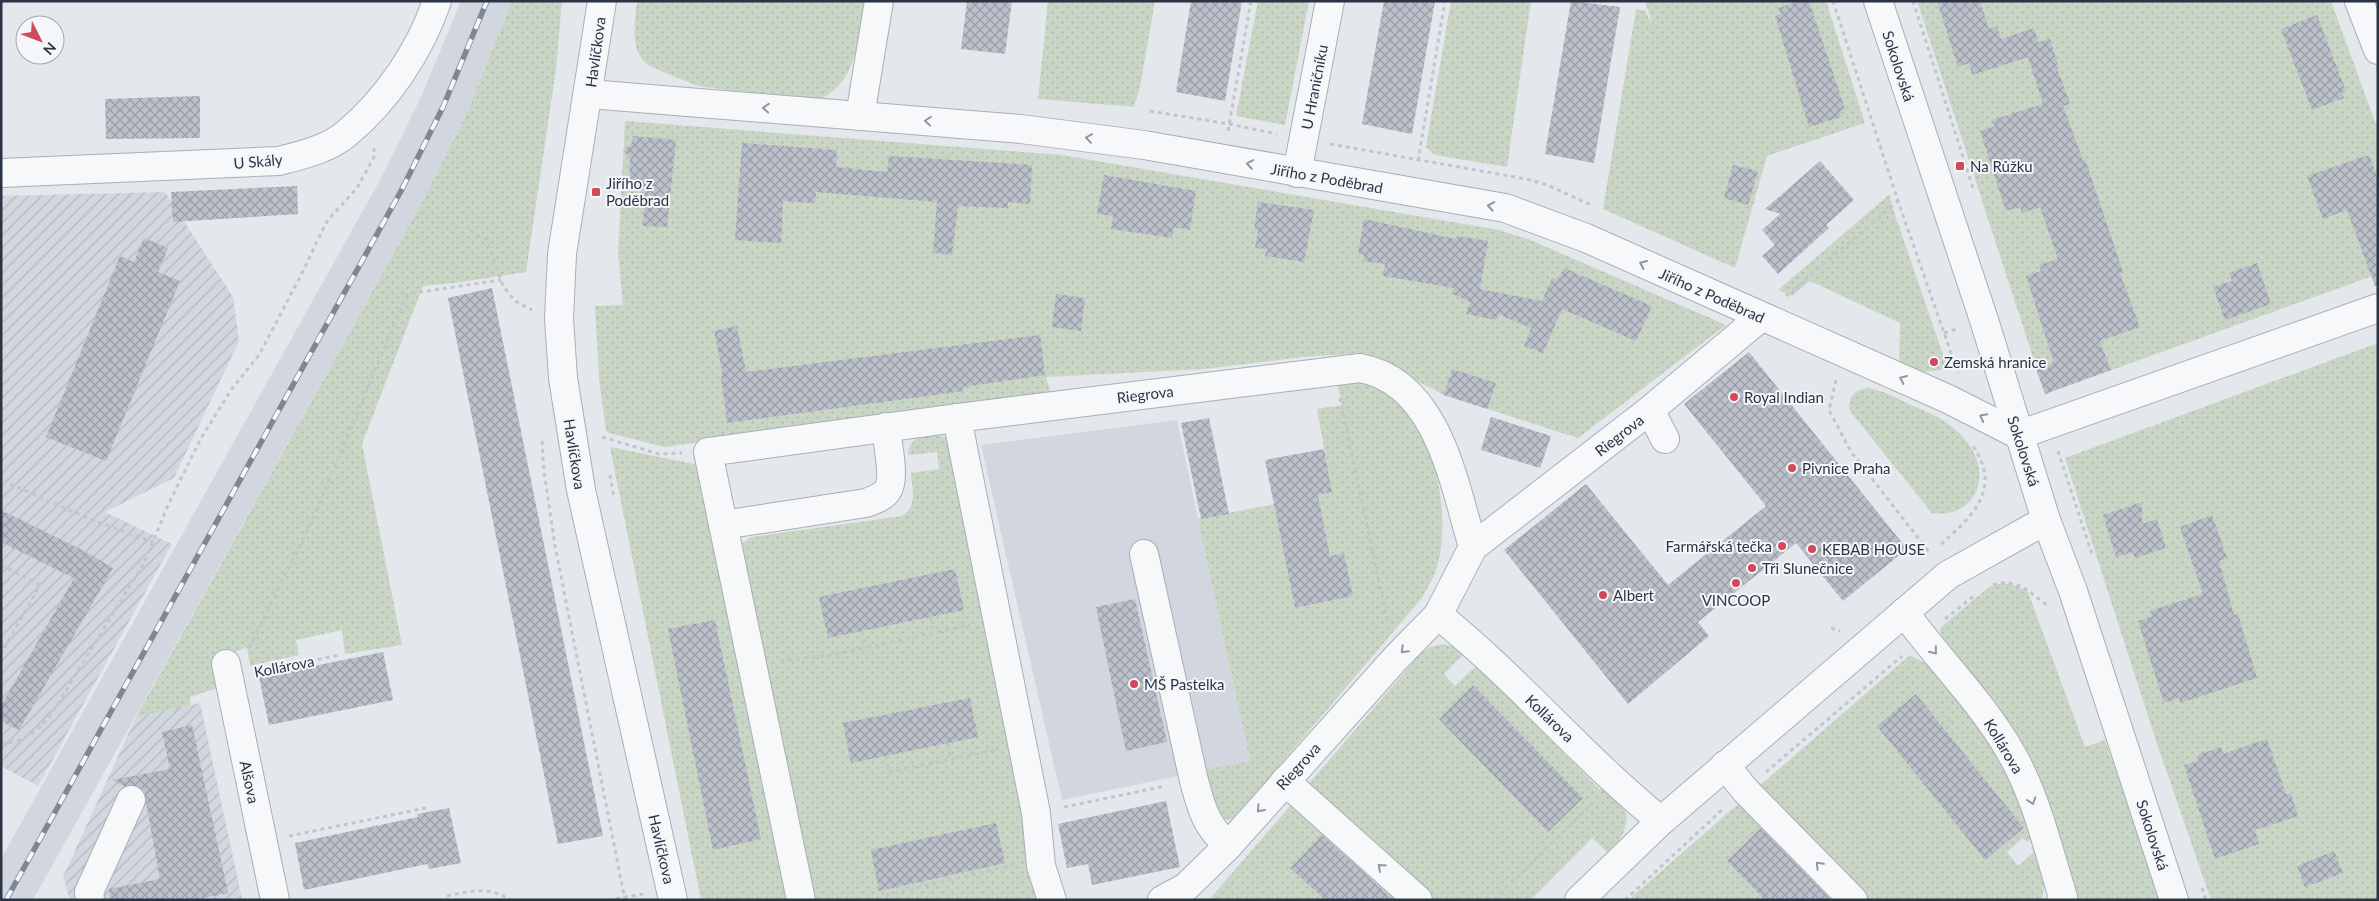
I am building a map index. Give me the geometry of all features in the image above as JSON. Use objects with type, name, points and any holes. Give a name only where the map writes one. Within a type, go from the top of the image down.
[{"type":"street","name":"U Skály","points":[[1,173],[279,161],[312,152],[346,135],[407,65],[428,26],[437,1]]},
{"type":"street","name":"Havlíčkova","points":[[602,1],[589,94],[562,254],[560,319],[563,378],[581,490],[671,894]]},
{"type":"street","points":[[860,116],[879,1]]},
{"type":"street","name":"U Hraničníku","points":[[1298,173],[1330,1]]},
{"type":"street","name":"Sokolovská","points":[[1878,1],[1984,320],[2046,520],[2073,590],[2174,900]]},
{"type":"street","points":[[2359,1],[2378,50]]},
{"type":"street","name":"Jiřího z Poděbrad","points":[[589,94],[1021,129],[1144,145],[1505,208],[1586,238],[1948,399],[2019,435]]},
{"type":"street","points":[[2019,435],[2378,308]]},
{"type":"street","name":"Riegrova","points":[[1162,900],[1186,887],[1228,846],[1395,659],[1438,615],[1473,547],[1650,410],[1761,317]]},
{"type":"street","name":"Riegrova","points":[[723,525],[708,452],[886,427],[1360,368],[1383,375],[1410,395],[1426,414],[1446,459],[1473,547]]},
{"type":"street","points":[[1650,410],[1665,439]]},
{"type":"street","points":[[957,418],[1036,813],[1042,866],[1052,900]]},
{"type":"street","points":[[801,900],[723,525],[866,503],[877,499],[887,491],[892,481],[886,427]]},
{"type":"street","points":[[1579,900],[1661,820],[1948,575],[2046,520]]},
{"type":"street","points":[[1144,554],[1194,781],[1204,815],[1212,831],[1228,846]]},
{"type":"street","name":"Kollárova","points":[[1904,612],[1994,726],[2011,752],[2026,784],[2063,899]]},
{"type":"street","name":"Kollárova","points":[[1438,615],[1475,644],[1615,782],[1661,820]]},
{"type":"street","name":"Alšova","points":[[227,671],[275,900]]},
{"type":"street","points":[[1725,765],[1746,790],[1853,900]]},
{"type":"street","points":[[1285,781],[1418,900]]},
{"type":"street","points":[[90,900],[89,892],[131,800]]},
{"type":"path","points":[[1223,159],[1251,1]]},
{"type":"path","points":[[1412,192],[1445,1]]},
{"type":"path","points":[[1833,1],[1898,201],[1959,374],[1948,399]]},
{"type":"path","points":[[1913,1],[1976,199]]},
{"type":"path","points":[[1150,111],[1229,124],[1304,140],[1545,184],[1591,205]]},
{"type":"path","points":[[1,743],[16,743],[36,733],[51,715],[144,563],[200,440],[231,390],[259,355],[300,277],[326,221],[357,188],[374,157],[375,136],[366,114]]},
{"type":"path","points":[[1761,317],[1898,201]]},
{"type":"path","points":[[470,230],[487,240],[503,286],[515,301],[534,312]]},
{"type":"path","points":[[248,650],[312,521],[347,441],[368,382],[407,294],[501,280]]},
{"type":"path","points":[[1335,370],[1395,659]]},
{"type":"path","points":[[1838,372],[1829,410],[1851,452],[1930,553],[1969,519],[1980,502],[1984,486],[1983,463],[1967,438]]},
{"type":"path","points":[[2049,425],[2094,560]]},
{"type":"path","points":[[601,429],[604,447]]},
{"type":"path","points":[[602,437],[659,454]]},
{"type":"path","points":[[608,466],[616,505]]},
{"type":"path","points":[[10,484],[92,520],[153,542]]},
{"type":"path","points":[[1,565],[40,585],[1,654]]},
{"type":"path","points":[[1989,586],[2004,581],[2014,583],[2048,606]]},
{"type":"path","points":[[1625,900],[1746,790],[1923,638],[1983,590]]},
{"type":"path","points":[[930,617],[933,633]]},
{"type":"path","points":[[752,665],[831,655],[998,620]]},
{"type":"path","points":[[862,631],[866,648]]},
{"type":"path","name":"Kollárova","points":[[227,671],[340,655]]},
{"type":"path","points":[[947,744],[951,759]]},
{"type":"path","points":[[886,756],[889,772],[1023,745]]},
{"type":"path","points":[[1036,813],[1194,781]]},
{"type":"path","points":[[1494,900],[1615,782]]},
{"type":"path","points":[[263,841],[426,808]]},
{"type":"path","points":[[886,895],[1015,865]]},
{"type":"path","points":[[447,896],[474,890],[500,893],[510,900]]},
{"type":"path","points":[[608,900],[671,894]]},
{"type":"shaded area","points":[[461,1],[512,1],[465,117],[422,202],[33,900],[1,900],[1,859],[380,180],[421,97]]},
{"type":"shaded area","points":[[165,192],[233,297],[239,341],[174,478],[105,512],[172,544],[38,786],[1,766],[1,196]]},
{"type":"shaded area","name":"MŠ Pastelka","points":[[1177,420],[1250,761],[1062,800],[981,445]]},
{"type":"shaded area","points":[[200,703],[242,899],[70,900],[63,877],[136,717]]},
{"type":"green space","points":[[512,1],[562,1],[556,69],[526,272],[423,286],[362,444],[402,645],[345,654],[342,630],[296,640],[299,655],[250,666],[247,647],[213,661],[217,688],[190,697],[191,705],[136,717],[422,202],[465,117]]},
{"type":"green space","points":[[637,1],[864,1],[857,48],[849,71],[835,89],[816,102],[698,86],[651,67],[639,54],[636,46],[634,28]]},
{"type":"green space","points":[[1048,1],[1155,1],[1140,87],[1134,107],[1038,99]]},
{"type":"green space","points":[[1258,1],[1309,1],[1285,125],[1236,116]]},
{"type":"green space","points":[[1451,1],[1531,1],[1507,167],[1435,155],[1426,147]]},
{"type":"green space","points":[[1645,1],[1826,1],[1865,123],[1767,156],[1735,268],[1603,209],[1636,9],[1645,11],[1653,26]]},
{"type":"green space","points":[[1917,1],[2331,1],[2378,130],[2378,274],[2045,394]]},
{"type":"green space","points":[[625,121],[1062,155],[1499,230],[1528,239],[1726,325],[1578,438],[1444,395],[1364,353],[1302,357],[1204,369],[1046,377],[1051,394],[664,447],[606,432],[599,378],[595,306],[623,305],[618,253]]},
{"type":"green space","points":[[1890,194],[1892,206],[1948,369],[1923,372],[1899,362],[1900,323],[1810,281],[1792,296],[1778,290]]},
{"type":"green space","points":[[2378,343],[2378,900],[2211,900],[2156,741],[2065,458]]},
{"type":"green space","points":[[1337,382],[1370,384],[1395,398],[1411,416],[1424,438],[1434,463],[1440,490],[1442,542],[1437,568],[1422,598],[1234,819],[1208,822],[1192,772],[1250,761],[1198,519],[1274,504],[1295,608],[1353,596],[1344,553],[1330,556],[1318,495],[1332,492],[1317,409],[1342,405]]},
{"type":"green space","points":[[1867,388],[1889,394],[1934,415],[1956,430],[1964,439],[1976,458],[1979,469],[1976,491],[1966,505],[1952,512],[1932,513],[1850,411],[1849,406],[1852,395]]},
{"type":"green space","points":[[935,434],[947,438],[1040,900],[808,900],[740,545],[751,537],[902,516],[907,512],[912,502],[911,473],[939,469],[937,452],[908,455],[909,449],[913,441]]},
{"type":"green space","points":[[610,447],[699,465],[794,900],[701,900]]},
{"type":"green space","points":[[1998,584],[2012,584],[2028,592],[2085,747],[2105,740],[2162,900],[2079,900],[2032,769],[1942,639],[1940,628],[1989,587]]},
{"type":"green space","points":[[1443,644],[1457,647],[1465,653],[1444,674],[1455,686],[1477,665],[1600,790],[1606,783],[1624,805],[1627,820],[1620,839],[1612,849],[1608,853],[1592,838],[1531,900],[1428,900],[1306,787],[1421,653],[1430,647]]},
{"type":"green space","points":[[1910,655],[1930,666],[1989,741],[2011,779],[2032,839],[2027,842],[2023,838],[2007,852],[2018,866],[2034,852],[2031,848],[2035,846],[2045,880],[2042,900],[1862,900],[1756,789]]},
{"type":"green space","points":[[1746,797],[1844,900],[1629,900],[1634,895]]},
{"type":"green space","points":[[1296,799],[1411,900],[1209,900]]},
{"type":"building","points":[[967,1],[1012,1],[1005,54],[961,49]]},
{"type":"building","points":[[1191,1],[1242,1],[1225,101],[1176,92]]},
{"type":"building","points":[[1384,1],[1435,1],[1412,134],[1362,124]]},
{"type":"building","points":[[1571,1],[1620,7],[1594,163],[1545,154]]},
{"type":"building","points":[[1800,1],[1809,1],[1845,109],[1840,111],[1841,117],[1809,127],[1775,16],[1781,14],[1778,8]]},
{"type":"building","points":[[1937,1],[1980,1],[1989,29],[1997,26],[2001,39],[2034,28],[2038,42],[2050,39],[2058,65],[2056,65],[2070,104],[2063,106],[2083,160],[2085,159],[2123,272],[2120,273],[2140,327],[2100,341],[2111,370],[2045,394],[2036,369],[2054,363],[2026,276],[2041,271],[2039,265],[2058,259],[2040,207],[2022,213],[2020,207],[2006,211],[1980,131],[1995,126],[1992,120],[2043,104],[2028,57],[1972,75],[1969,63],[1958,67]]},
{"type":"building","points":[[2317,15],[2346,91],[2342,93],[2344,98],[2312,110],[2281,29]]},
{"type":"building","points":[[200,96],[200,138],[106,139],[105,99]]},
{"type":"building","points":[[633,136],[676,140],[667,227],[643,226],[645,187],[629,186],[630,158],[623,151],[632,143]]},
{"type":"building","points":[[742,143],[837,150],[836,167],[887,172],[889,156],[1032,165],[1030,204],[1008,202],[1008,208],[958,206],[952,255],[933,253],[937,202],[816,192],[815,203],[783,201],[781,243],[735,240]]},
{"type":"building","points":[[2369,155],[2378,178],[2378,285],[2375,286],[2347,210],[2323,219],[2307,176]]},
{"type":"building","points":[[1820,161],[1854,200],[1826,225],[1829,228],[1778,274],[1762,256],[1775,245],[1762,230],[1780,214],[1765,209]]},
{"type":"building","points":[[1733,165],[1758,171],[1748,205],[1724,198]]},
{"type":"building","points":[[1104,175],[1196,191],[1190,230],[1174,227],[1172,238],[1111,229],[1113,216],[1097,214]]},
{"type":"building","points":[[297,186],[298,214],[173,222],[171,192]]},
{"type":"building","points":[[1258,202],[1314,210],[1304,262],[1265,256],[1266,249],[1255,248],[1258,230],[1254,230]]},
{"type":"building","points":[[1364,219],[1456,239],[1457,236],[1488,241],[1480,289],[1542,301],[1552,278],[1558,280],[1564,268],[1652,306],[1636,341],[1562,309],[1543,353],[1524,346],[1531,328],[1498,314],[1496,320],[1466,314],[1470,302],[1453,294],[1454,288],[1383,276],[1385,264],[1363,261],[1364,255],[1358,254]]},
{"type":"building","points":[[144,238],[168,248],[158,272],[180,281],[106,461],[46,437],[120,256],[134,262]]},
{"type":"building","points":[[2257,263],[2271,304],[2225,320],[2213,287],[2232,281],[2229,273]]},
{"type":"building","points":[[492,288],[603,836],[558,844],[448,298]]},
{"type":"building","points":[[1056,294],[1085,298],[1081,331],[1052,327]]},
{"type":"building","points":[[737,326],[746,372],[1040,335],[1045,375],[963,387],[964,391],[727,423],[721,376],[723,375],[714,331]]},
{"type":"building","points":[[1749,352],[1907,549],[1843,601],[1796,543],[1698,622],[1709,636],[1628,704],[1504,550],[1586,484],[1668,585],[1766,506],[1684,404]]},
{"type":"building","points":[[1452,369],[1496,383],[1487,409],[1444,395]]},
{"type":"building","points":[[1491,417],[1551,436],[1540,468],[1481,450]]},
{"type":"building","points":[[1209,418],[1229,514],[1201,519],[1181,423]]},
{"type":"building","points":[[1324,449],[1332,492],[1318,495],[1330,556],[1344,553],[1353,596],[1295,608],[1265,460]]},
{"type":"building","points":[[2142,502],[2142,524],[2157,519],[2166,548],[2135,558],[2133,552],[2116,557],[2103,515]]},
{"type":"building","points":[[1,510],[86,552],[113,568],[19,730],[1,721],[1,706],[74,578],[1,542]]},
{"type":"building","points":[[2212,515],[2227,558],[2219,561],[2234,615],[2238,614],[2257,678],[2180,703],[2179,698],[2164,703],[2138,621],[2152,616],[2150,611],[2203,594],[2180,527]]},
{"type":"building","points":[[955,569],[964,610],[828,638],[819,597]]},
{"type":"building","name":"MŠ Pastelka","points":[[1135,599],[1167,742],[1126,751],[1096,607]]},
{"type":"building","points":[[715,620],[761,839],[713,850],[668,629]]},
{"type":"building","points":[[383,652],[393,700],[269,725],[259,677]]},
{"type":"building","points":[[1473,685],[1583,798],[1548,832],[1439,719]]},
{"type":"building","points":[[1916,694],[2024,828],[1985,860],[1877,726]]},
{"type":"building","points":[[970,698],[978,737],[851,763],[843,723]]},
{"type":"building","points":[[192,725],[228,893],[194,900],[110,900],[109,889],[160,879],[144,791],[137,786],[124,786],[112,780],[170,769],[162,732]]},
{"type":"building","points":[[2267,739],[2286,794],[2291,793],[2298,816],[2255,830],[2259,844],[2215,859],[2184,765],[2199,761],[2197,755],[2221,747],[2223,754]]},
{"type":"building","points":[[1166,801],[1180,867],[1092,885],[1088,864],[1067,868],[1058,824]]},
{"type":"building","points":[[449,808],[461,863],[429,869],[427,864],[304,890],[295,843],[418,817],[417,814]]},
{"type":"building","points":[[996,823],[1005,863],[879,891],[871,850]]},
{"type":"building","points":[[1761,828],[1831,900],[1765,900],[1727,861]]},
{"type":"building","points":[[1322,835],[1394,900],[1325,900],[1290,868]]},
{"type":"building","points":[[2334,851],[2343,873],[2305,887],[2297,866]]},
{"type":"railway","points":[[6,900],[401,191],[443,107],[487,1]]},
{"type":"place","name":"Na Růžku","points":[[1960,166]]},
{"type":"place","name":"Jiřího z Poděbrad","points":[[596,192]]},
{"type":"place","name":"Zemská hranice","points":[[1934,362]]},
{"type":"place","name":"Royal Indian","points":[[1734,397]]},
{"type":"place","name":"Pivnice Praha","points":[[1792,468]]},
{"type":"place","name":"Farmářská tečka","points":[[1782,546]]},
{"type":"place","name":"KEBAB HOUSE","points":[[1812,549]]},
{"type":"place","name":"Tři Slunečnice","points":[[1752,568]]},
{"type":"place","name":"VINCOOP","points":[[1736,583]]},
{"type":"place","name":"Albert","points":[[1603,595]]},
{"type":"place","name":"MŠ Pastelka","points":[[1134,684]]}]
